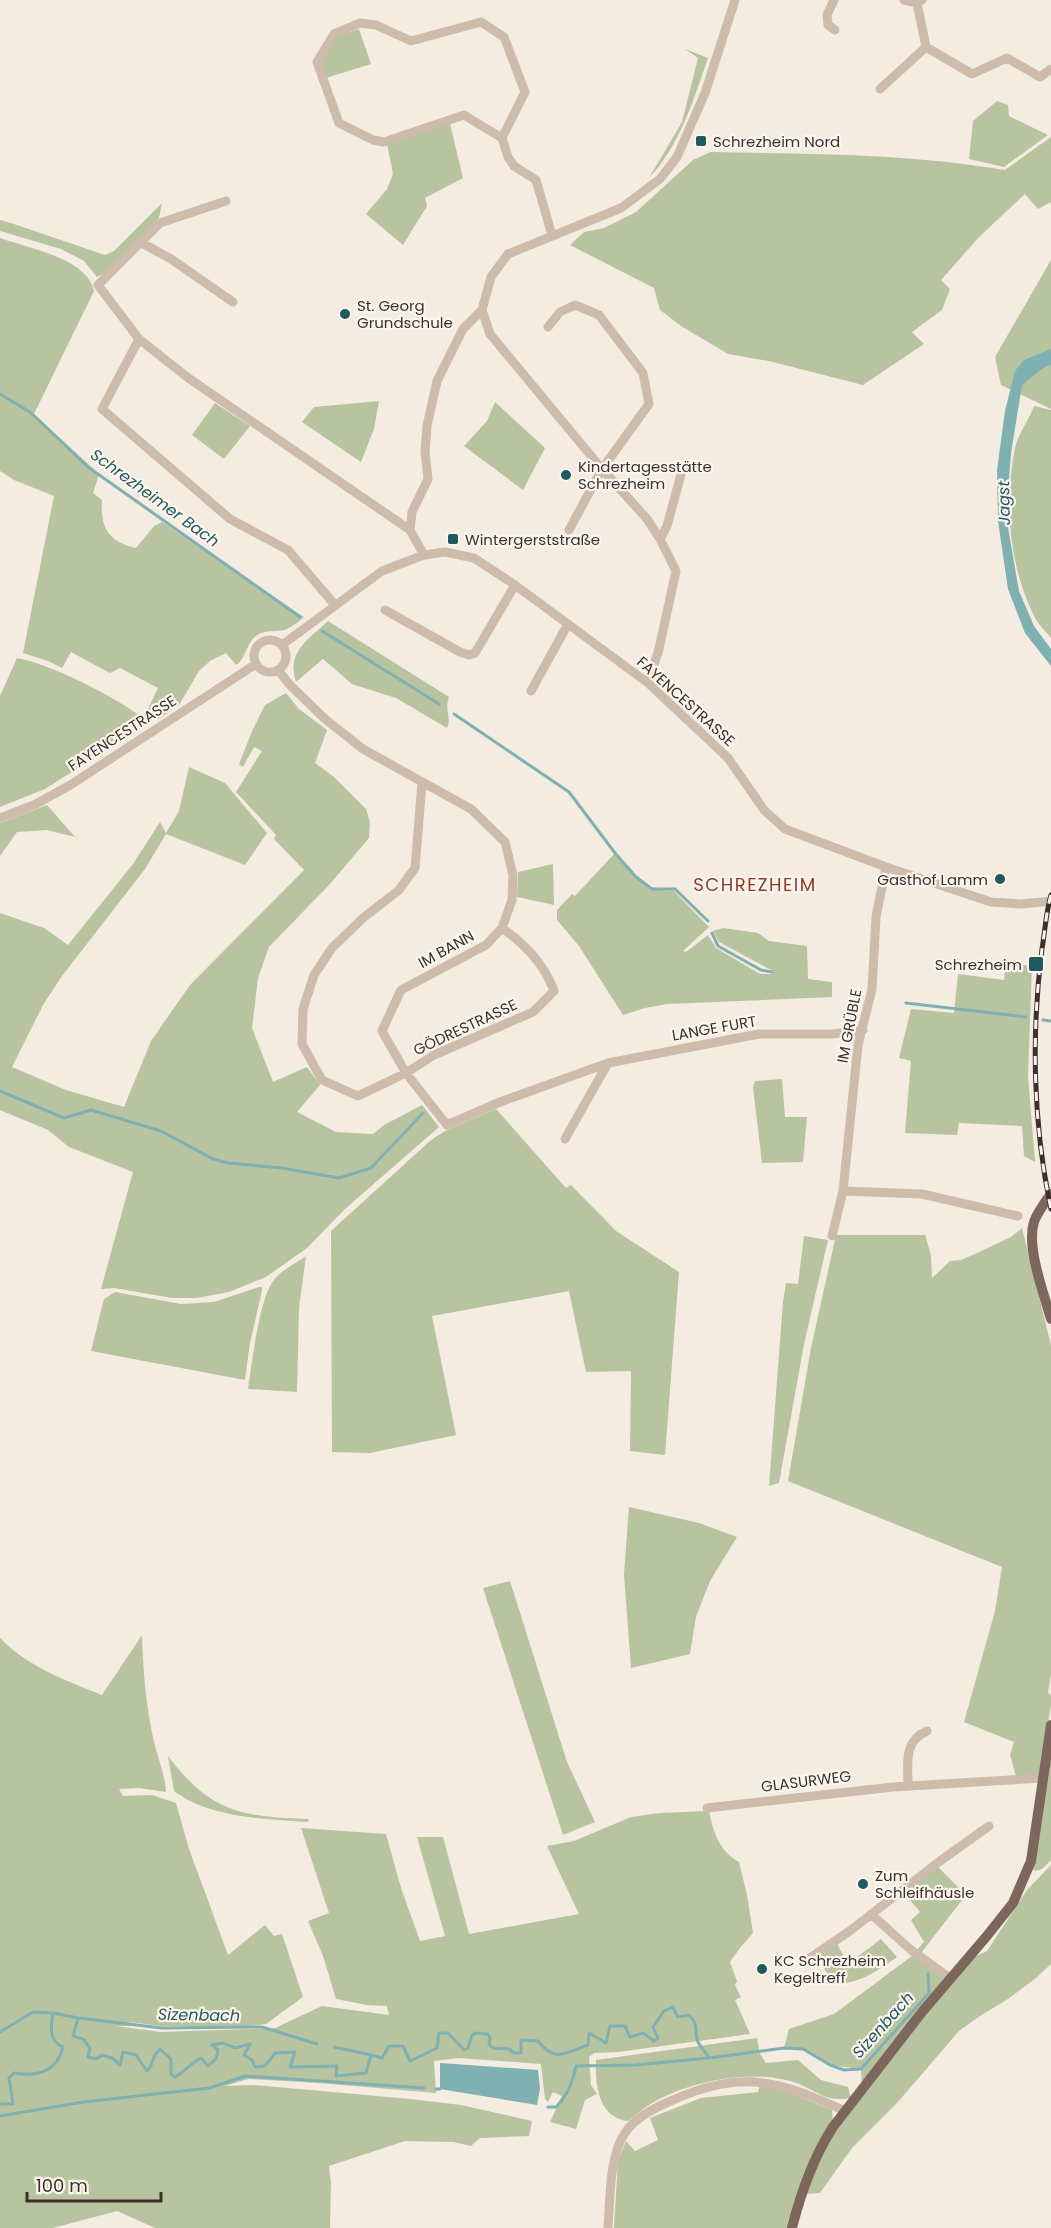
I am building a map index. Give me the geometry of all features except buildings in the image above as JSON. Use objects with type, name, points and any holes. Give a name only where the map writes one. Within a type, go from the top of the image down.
[{"type":"main road","points":[[1051,1194],[1034,1220],[1032,1230],[1035,1260],[1051,1319]]},
{"type":"main road","points":[[792,2228],[806,2179],[820,2146],[845,2111],[1013,1903],[1031,1861],[1051,1725]]},
{"type":"street","points":[[411,530],[412,512],[428,479],[425,452],[437,381],[462,329],[482,310],[491,277],[508,254],[621,208],[660,179],[677,157],[705,93],[735,0]]},
{"type":"street","points":[[834,0],[827,15],[828,25],[835,30]]},
{"type":"street","points":[[904,0],[920,1],[926,47]]},
{"type":"street","points":[[502,138],[525,92],[504,37],[481,22],[411,41],[376,25],[360,23],[334,34],[317,62],[339,123],[373,140],[384,142],[464,115],[502,138],[508,157],[514,166],[536,180],[552,235]]},
{"type":"street","points":[[926,47],[972,74],[1007,58],[1040,77],[1051,69]]},
{"type":"street","points":[[880,89],[926,47]]},
{"type":"street","points":[[226,201],[160,223],[98,285],[139,339],[240,415],[411,530],[424,555]]},
{"type":"street","points":[[140,242],[171,259],[233,302]]},
{"type":"street","points":[[548,327],[560,312],[575,305],[599,315],[644,373],[649,404],[602,469],[569,530]]},
{"type":"street","points":[[482,310],[490,334],[602,469],[647,519],[676,571],[659,649],[648,683]]},
{"type":"street","points":[[139,339],[102,409],[230,519],[288,550],[335,605]]},
{"type":"street","points":[[660,539],[667,526],[683,467]]},
{"type":"street","name":"FAYENCESTRASSE","points":[[282,645],[382,571],[424,555],[445,552],[474,558],[515,585],[648,683],[728,758],[764,810],[785,829],[886,867],[991,902],[1021,904],[1051,901]]},
{"type":"street","points":[[385,610],[469,655],[475,653],[515,585]]},
{"type":"street","points":[[531,691],[568,624]]},
{"type":"street","points":[[267,640],[273,640],[282,645],[286,658],[278,670],[263,671],[256,664],[253,654],[258,645],[267,640]]},
{"type":"street","name":"FAYENCESTRASSE","points":[[0,818],[36,804],[72,784],[256,664]]},
{"type":"street","name":"IM BANN","points":[[278,670],[290,685],[326,719],[363,749],[471,808],[505,842],[513,875],[512,900],[502,928],[486,945],[401,990],[382,1030],[406,1073],[447,1125]]},
{"type":"street","points":[[406,1073],[358,1096],[322,1080],[302,1044],[303,1009],[314,975],[332,948],[363,918],[399,890],[415,868],[422,783]]},
{"type":"street","name":"IM GRÜBLE","points":[[832,1236],[843,1191],[858,1045],[872,989],[876,917],[886,867]]},
{"type":"street","name":"GÖDRESTRASSE","points":[[406,1073],[435,1055],[533,1012],[554,991],[548,974],[540,963],[519,940],[502,928]]},
{"type":"street","name":"LANGE FURT","points":[[447,1125],[500,1102],[608,1063],[759,1034],[833,1034],[863,1030]]},
{"type":"street","points":[[565,1139],[608,1063]]},
{"type":"street","points":[[843,1191],[922,1194],[1018,1216]]},
{"type":"street","points":[[908,1786],[910,1747],[917,1735],[927,1731]]},
{"type":"street","name":"GLASURWEG","points":[[707,1808],[908,1786],[1042,1778]]},
{"type":"street","points":[[810,1958],[989,1826]]},
{"type":"street","points":[[871,1914],[911,1950],[951,1978]]},
{"type":"street","points":[[608,2228],[612,2169],[624,2134],[636,2121],[658,2106],[694,2091],[728,2082],[761,2081],[786,2086],[845,2111]]},
{"type":"green space","points":[[359,29],[371,64],[326,78],[321,63],[336,37]]},
{"type":"green space","points":[[685,49],[708,58],[677,137],[649,178],[682,122],[698,58]]},
{"type":"green space","points":[[997,101],[1008,105],[1009,116],[1048,135],[1004,167],[969,159],[973,121]]},
{"type":"green space","points":[[450,124],[463,178],[425,198],[427,206],[403,245],[366,214],[387,189],[393,174],[387,144]]},
{"type":"green space","points":[[1051,137],[1051,202],[1038,209],[1025,194],[979,237],[941,280],[950,289],[942,310],[912,332],[924,344],[863,385],[769,361],[728,354],[681,326],[660,310],[654,288],[570,245],[584,232],[604,228],[636,212],[693,160],[711,152],[895,157],[1005,170]]},
{"type":"green space","points":[[162,203],[159,218],[108,271],[97,277],[84,261],[61,249],[0,231],[0,220],[105,255],[114,251]]},
{"type":"green space","points":[[0,238],[40,250],[69,262],[89,280],[94,291],[34,414],[99,474],[93,493],[102,500],[103,518],[108,532],[119,542],[136,548],[154,526],[162,522],[304,617],[287,629],[266,632],[254,637],[243,658],[236,665],[226,653],[210,661],[199,671],[179,705],[159,719],[146,713],[158,688],[120,668],[110,673],[71,652],[62,668],[23,653],[54,496],[14,480],[0,471]]},
{"type":"green space","points":[[1051,260],[1051,409],[1001,385],[995,357]]},
{"type":"green space","points":[[379,401],[374,429],[361,462],[302,422],[314,407]]},
{"type":"green space","points":[[495,402],[545,448],[523,490],[464,446],[487,421]]},
{"type":"green space","points":[[215,403],[250,426],[224,459],[192,435]]},
{"type":"green space","points":[[1034,406],[1051,410],[1051,638],[1036,619],[1026,596],[1019,576],[1011,534],[1010,490],[1015,448]]},
{"type":"green space","points":[[328,621],[449,697],[447,728],[396,698],[352,684],[323,659],[296,682],[294,662],[296,655],[306,641]]},
{"type":"green space","points":[[17,658],[48,667],[86,684],[122,704],[149,723],[45,789],[0,807],[0,696]]},
{"type":"green space","points":[[286,693],[299,709],[327,730],[315,763],[334,777],[366,809],[370,822],[369,838],[329,885],[269,947],[258,978],[252,1028],[273,1082],[307,1067],[320,1085],[297,1112],[336,1132],[373,1134],[384,1125],[422,1105],[439,1127],[345,1209],[307,1248],[266,1277],[229,1292],[197,1298],[172,1298],[114,1288],[101,1289],[133,1172],[69,1147],[48,1130],[0,1110],[0,913],[44,928],[68,945],[133,864],[160,822],[166,833],[179,811],[189,767],[225,783],[267,833],[245,865],[166,834],[145,869],[62,976],[43,1005],[12,1067],[66,1090],[124,1107],[151,1041],[190,985],[304,870],[274,839],[276,835],[236,792],[262,751],[254,747],[243,767],[239,764],[265,705]]},
{"type":"green space","points":[[47,805],[75,837],[47,830],[17,832],[0,856],[0,823]]},
{"type":"green space","points":[[615,853],[631,873],[652,889],[674,891],[709,927],[683,951],[686,952],[708,935],[716,948],[760,974],[772,974],[773,971],[719,942],[713,931],[723,928],[758,933],[769,941],[807,946],[808,979],[832,982],[832,997],[667,1004],[623,1015],[579,946],[557,920],[557,910],[572,894],[575,896]]},
{"type":"green space","points":[[553,864],[554,905],[517,897],[518,872]]},
{"type":"green space","points":[[1006,964],[1032,966],[1028,1076],[1035,1162],[1024,1156],[1022,1126],[959,1123],[957,1135],[905,1133],[911,1061],[899,1058],[911,1009],[954,1013],[958,974],[1004,980]]},
{"type":"green space","points":[[782,1079],[785,1117],[807,1117],[803,1162],[762,1163],[753,1087],[755,1081]]},
{"type":"green space","points":[[496,1109],[566,1188],[571,1185],[616,1231],[679,1272],[665,1455],[630,1451],[631,1371],[586,1372],[569,1291],[432,1316],[456,1435],[370,1453],[332,1452],[331,1231],[431,1140],[445,1131]]},
{"type":"green space","points":[[1022,1228],[1051,1345],[1051,1674],[1048,1693],[1051,1695],[1051,1705],[1039,1775],[1016,1776],[1010,1755],[1014,1742],[964,1722],[995,1611],[1002,1567],[788,1481],[811,1348],[836,1235],[925,1235],[931,1255],[932,1278],[950,1261],[961,1260],[977,1253],[1011,1237]]},
{"type":"green space","points":[[804,1236],[828,1240],[804,1344],[779,1483],[769,1486],[783,1302],[786,1283],[798,1284]]},
{"type":"green space","points":[[306,1256],[299,1308],[297,1392],[248,1389],[257,1333],[268,1290],[280,1274]]},
{"type":"green space","points":[[262,1287],[262,1291],[250,1343],[245,1380],[91,1351],[104,1299],[115,1292],[181,1304],[214,1302]]},
{"type":"green space","points":[[629,1507],[699,1523],[737,1537],[710,1581],[696,1617],[690,1654],[631,1668],[624,1574]]},
{"type":"green space","points":[[510,1581],[567,1762],[595,1822],[563,1835],[483,1588]]},
{"type":"green space","points":[[142,1635],[149,1715],[166,1792],[139,1788],[119,1789],[123,1796],[152,1795],[176,1803],[189,1849],[228,1955],[265,1925],[274,1936],[282,1934],[303,1997],[266,2024],[241,2027],[161,2026],[129,2022],[130,2026],[116,2026],[160,2032],[275,2028],[322,2006],[389,2015],[387,2006],[336,1999],[323,1956],[308,1921],[329,1913],[301,1828],[386,1834],[401,1888],[420,1941],[445,1936],[417,1837],[443,1837],[469,1934],[579,1914],[547,1846],[574,1841],[631,1817],[709,1811],[718,1841],[732,1858],[739,1862],[747,1895],[753,1933],[730,1962],[737,1981],[735,1985],[741,1997],[735,2000],[750,2034],[618,2052],[594,2053],[589,2057],[591,2085],[597,2094],[585,2100],[576,2129],[550,2122],[562,2096],[553,2092],[548,2102],[545,2099],[541,2064],[458,2058],[434,2061],[436,2093],[248,2079],[225,2086],[255,2085],[410,2099],[461,2105],[532,2121],[529,2136],[480,2138],[471,2146],[453,2142],[405,2141],[329,2166],[330,2228],[155,2228],[117,2211],[53,2228],[0,2228],[0,1638],[35,1665],[102,1695]]},
{"type":"green space","points":[[168,1756],[198,1789],[229,1808],[265,1816],[309,1819],[308,1822],[238,1816],[188,1800],[174,1791]]},
{"type":"green space","points":[[1051,1759],[1051,1860],[1042,1869],[1036,1871],[1033,1869]]},
{"type":"green space","points":[[936,1865],[966,1895],[921,1953],[917,1950],[924,1942],[911,1920],[920,1912],[902,1891]]},
{"type":"green space","points":[[1051,1865],[1051,1964],[1008,1999],[959,2031],[897,2103],[852,2148],[820,2193],[804,2194],[823,2148],[926,2013],[974,1957],[987,1951],[1027,1890]]},
{"type":"green space","points":[[881,1939],[897,1957],[866,1976],[850,1982],[832,1983],[817,1955],[837,1944],[848,1964]]},
{"type":"green space","points":[[912,1956],[951,1979],[862,2089],[861,2069],[830,2065],[803,2049],[784,2048],[789,2029],[834,2014]]},
{"type":"green space","points":[[757,2038],[760,2054],[766,2063],[798,2060],[821,2080],[848,2087],[851,2098],[829,2098],[782,2079],[745,2077],[725,2079],[706,2082],[669,2094],[628,2121],[610,2114],[600,2098],[596,2079],[596,2060]]},
{"type":"green space","points":[[761,2081],[832,2110],[833,2121],[789,2228],[614,2228],[618,2161],[626,2141],[635,2151],[658,2140],[650,2118],[701,2098],[758,2092]]},
{"type":"water","name":"Jagst","points":[[1051,349],[1051,365],[1040,370],[1022,385],[1011,453],[1006,516],[1019,591],[1034,626],[1051,649],[1051,666],[1025,633],[1008,589],[998,521],[997,470],[1005,411],[1015,371],[1024,360]]},
{"type":"water","points":[[440,2063],[538,2070],[540,2088],[537,2105],[440,2089]]},
{"type":"waterway","name":"Schrezheimer Bach","points":[[0,394],[30,412],[88,467],[300,617]]},
{"type":"waterway","name":"Schrezheimer Bach","points":[[322,631],[439,704]]},
{"type":"waterway","name":"Schrezheimer Bach","points":[[454,714],[569,792],[636,877],[652,889],[675,889],[708,921]]},
{"type":"waterway","name":"Schrezheimer Bach","points":[[712,933],[718,946],[761,970],[772,972]]},
{"type":"waterway","name":"Schrezheimer Bach","points":[[906,1003],[1026,1017]]},
{"type":"waterway","name":"Schrezheimer Bach","points":[[1043,1020],[1051,1021]]},
{"type":"waterway","points":[[0,1091],[64,1118],[91,1110],[161,1131],[213,1159],[228,1163],[282,1168],[339,1178],[371,1168],[423,1113]]},
{"type":"waterway","name":"Sizenbach","points":[[0,2104],[13,2104],[9,2078],[14,2073],[38,2073],[45,2071],[56,2062],[63,2047],[53,2037],[53,2013],[78,2018],[73,2036],[83,2039],[90,2048],[88,2057],[96,2059],[102,2055],[112,2058],[120,2065],[123,2052],[136,2055],[147,2071],[160,2049],[171,2059],[171,2074],[174,2077],[201,2058],[208,2066],[216,2059],[218,2050],[212,2045],[223,2043],[235,2048],[250,2044],[244,2055],[252,2060],[255,2067],[265,2066],[275,2053],[295,2052],[290,2067],[337,2066],[336,2076],[366,2073],[371,2055],[382,2058],[389,2046],[403,2046],[410,2061],[437,2048],[439,2033],[448,2033],[464,2050],[468,2048],[472,2035],[488,2034],[489,2044],[493,2048],[509,2049],[514,2053],[521,2053],[521,2040],[538,2041],[544,2048],[555,2054],[567,2053],[588,2045],[589,2033],[606,2043],[610,2026],[625,2026],[630,2037],[643,2033],[654,2041],[658,2038],[653,2027],[664,2011],[673,2007],[678,2017],[689,2015],[693,2019],[698,2042],[709,2058],[784,2048],[803,2049],[830,2065],[844,2070],[861,2069],[929,1993],[928,1974]]},
{"type":"waterway","name":"Sizenbach","points":[[0,2032],[33,2012],[53,2013]]},
{"type":"waterway","name":"Sizenbach","points":[[78,2018],[162,2028],[262,2027],[317,2044]]},
{"type":"waterway","name":"Sizenbach","points":[[334,2047],[371,2055]]},
{"type":"waterway","points":[[548,2107],[556,2107],[564,2098],[572,2083],[576,2066],[636,2065],[708,2058]]},
{"type":"waterway","points":[[0,2116],[83,2102],[209,2088],[246,2076],[424,2088]]},
{"type":"railway","points":[[1051,895],[1038,981],[1035,1046],[1040,1145],[1051,1209]]},
{"type":"place","name":"Schrezheim Nord","points":[[701,141]]},
{"type":"place","name":"St. Georg Grundschule","points":[[345,314]]},
{"type":"place","name":"Kindertagesstätte Schrezheim","points":[[566,475]]},
{"type":"place","name":"Wintergerststraße","points":[[453,539]]},
{"type":"place","name":"Gasthof Lamm","points":[[1000,879]]},
{"type":"place","name":"Schrezheim","points":[[1036,964]]},
{"type":"place","name":"Zum Schleifhäusle","points":[[863,1884]]},
{"type":"place","name":"KC Schrezheim Kegeltreff","points":[[762,1969]]},
{"type":"district","name":"SCHREZHEIM","points":[[755,884]]}]
